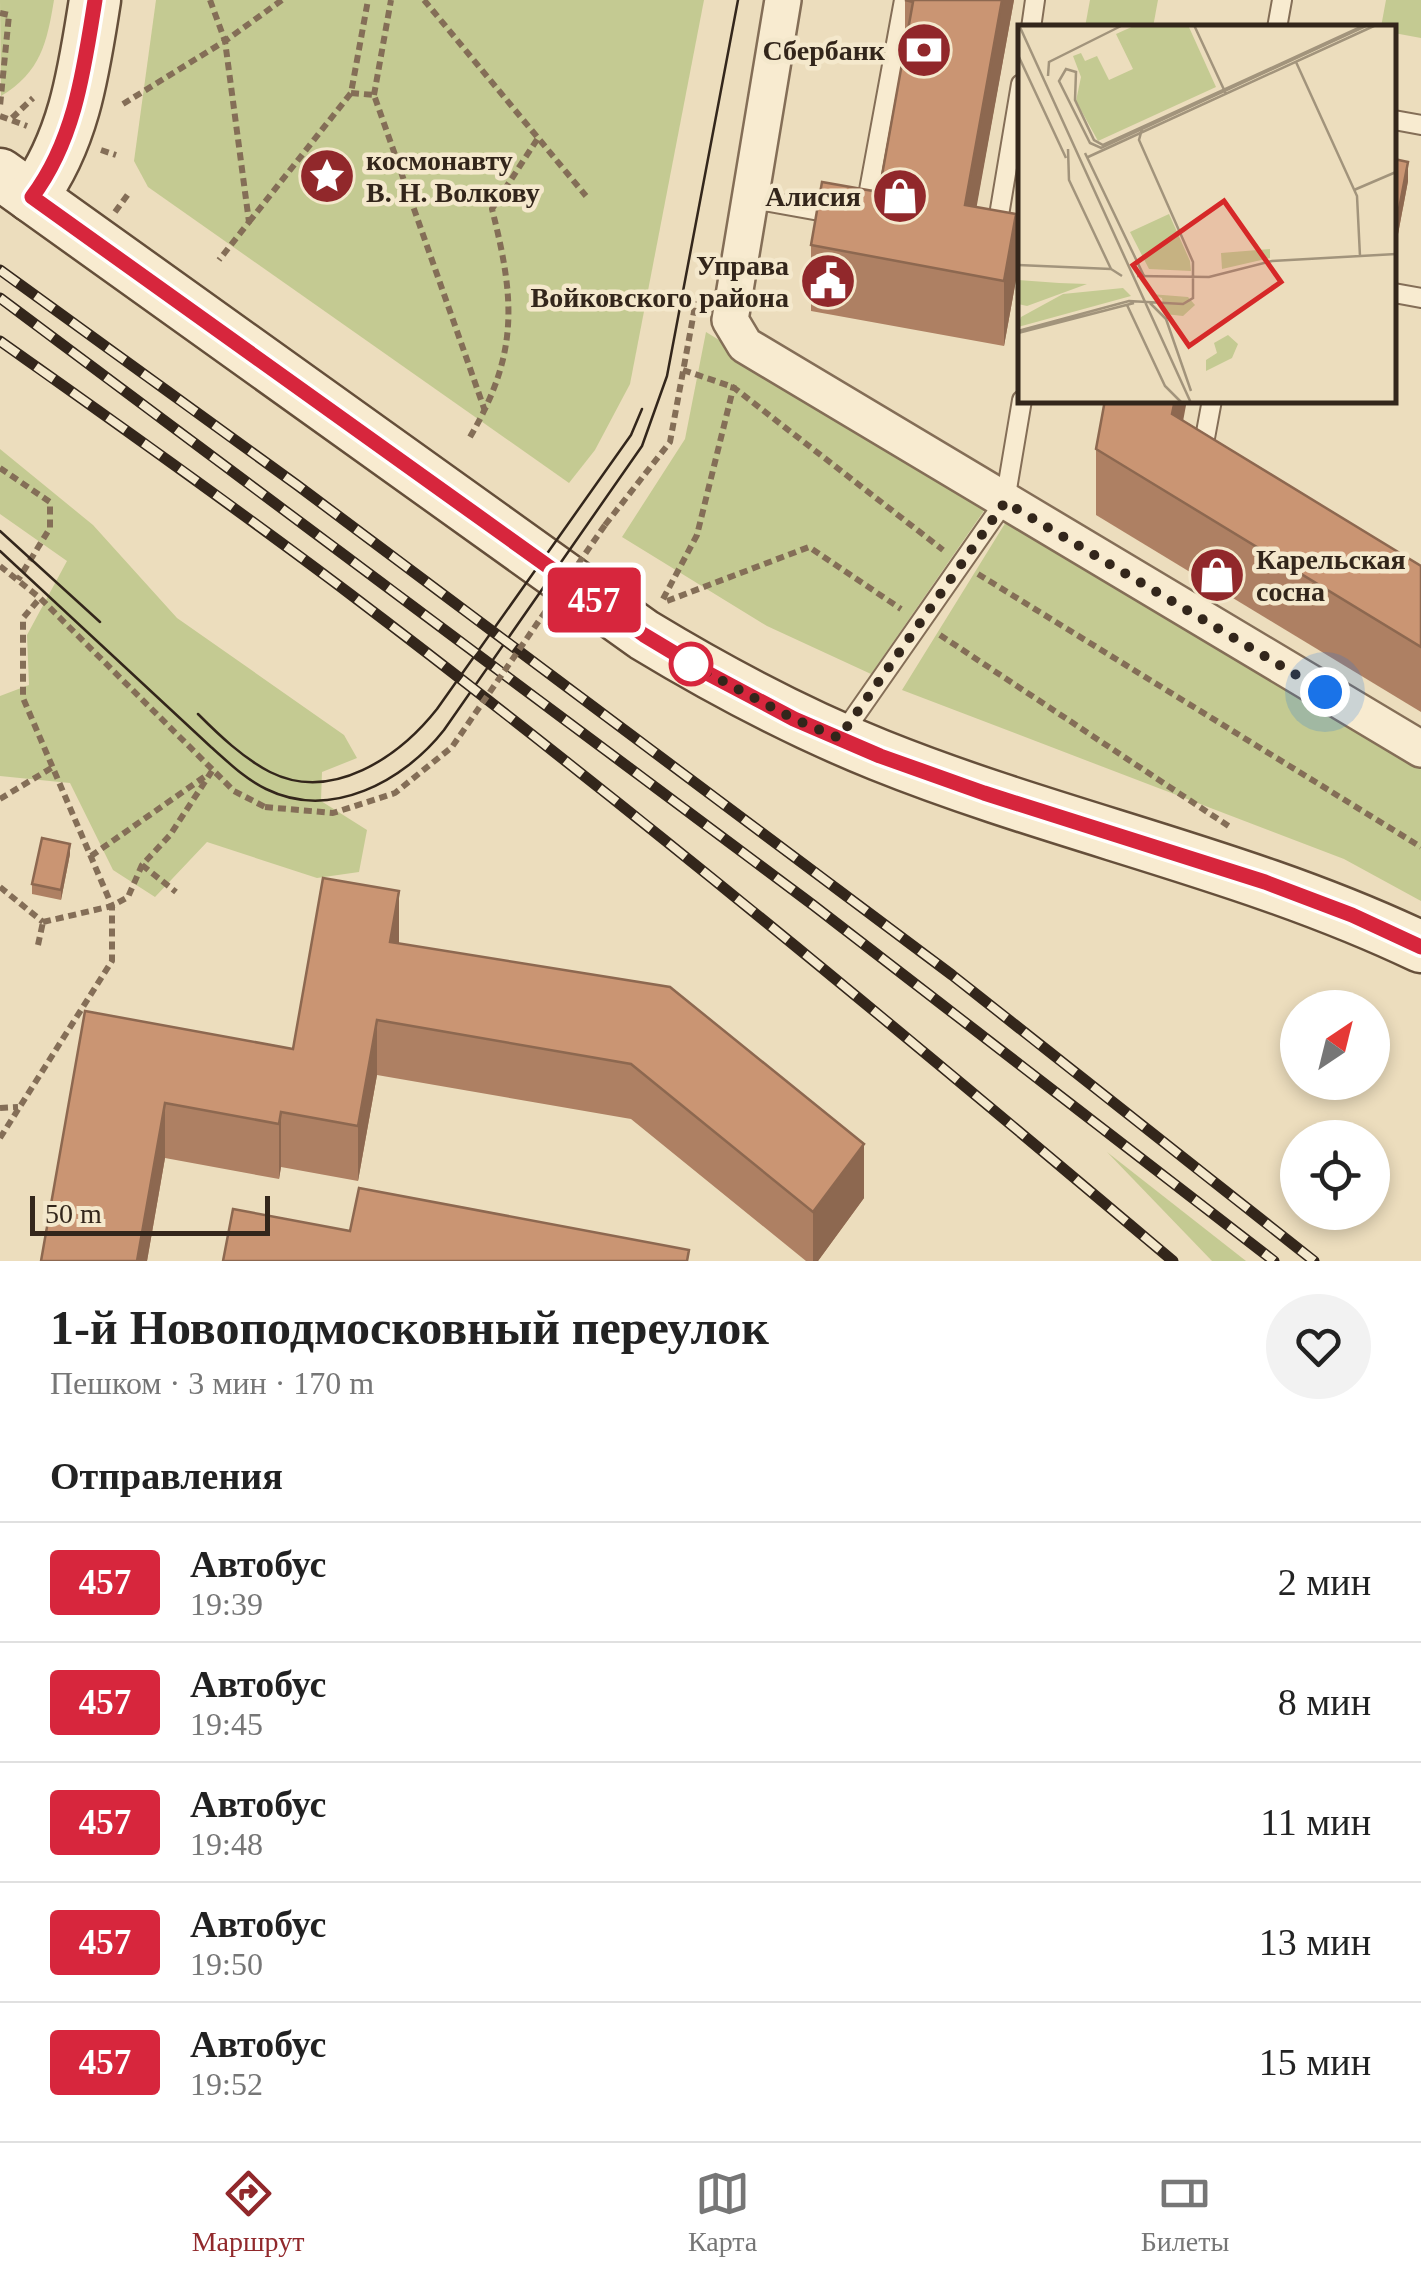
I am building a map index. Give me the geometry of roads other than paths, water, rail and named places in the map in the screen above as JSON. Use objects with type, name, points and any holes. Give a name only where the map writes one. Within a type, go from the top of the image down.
[{"type":"main road","points":[[16,186],[48,176],[74,111],[94,0]]},
{"type":"main road","points":[[16,186],[644,635],[794,719],[984,793],[1265,882],[1352,915],[1421,948]]},
{"type":"street","points":[[784,0],[730,320],[746,345],[1421,748]]},
{"type":"lane","points":[[748,198],[864,220],[904,0]]},
{"type":"lane","points":[[1031,25],[1035,0]]},
{"type":"lane","points":[[1278,25],[1282,0]]},
{"type":"lane","points":[[1018,101],[992,251],[1018,256]]},
{"type":"lane","points":[[1396,120],[1421,125]]},
{"type":"lane","points":[[1396,293],[1421,298]]},
{"type":"lane","points":[[839,738],[1005,502],[1022,402]]},
{"type":"lane","points":[[1212,402],[1200,463],[1218,474]]},
{"type":"tram line","points":[[0,551],[224,758],[266,789],[291,798],[340,798],[387,780],[408,765],[444,730],[642,446],[667,376],[738,0]]},
{"type":"tram line","points":[[198,714],[250,760],[293,780],[317,782],[340,778],[384,758],[437,709],[631,435],[642,409]]},
{"type":"tram line","points":[[0,531],[100,622]]},
{"type":"railway","points":[[0,270],[297,485],[952,975],[1314,1261]]},
{"type":"railway","points":[[0,298],[813,905],[1274,1261]]},
{"type":"railway","points":[[0,341],[176,466],[455,674],[868,1006],[1173,1261]]},
{"type":"place","name":"Сбербанк","points":[[924,50]]},
{"type":"place","name":"космонавту В. Н. Волкову","points":[[327,176]]},
{"type":"place","name":"Алисия","points":[[900,196]]},
{"type":"place","name":"Управа Войковского района","points":[[828,281]]},
{"type":"place","name":"Карельская сосна","points":[[1217,575]]}]
